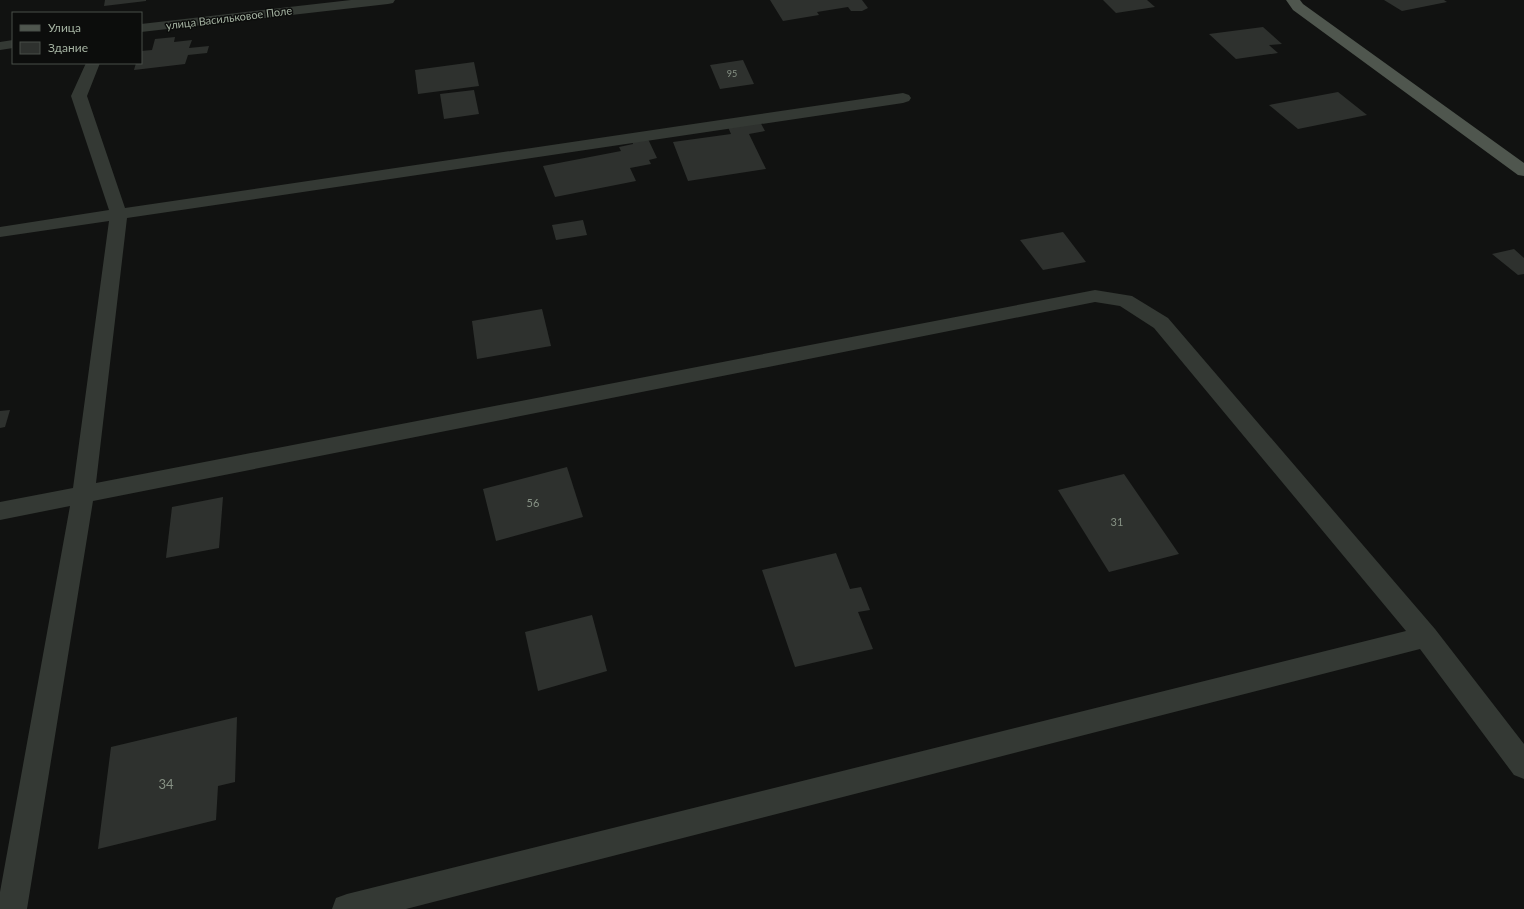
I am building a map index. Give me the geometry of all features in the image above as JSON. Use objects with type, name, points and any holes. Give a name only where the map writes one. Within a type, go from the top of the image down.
[{"type":"main road","points":[[1292,0],[1298,7],[1357,51],[1524,171]]},
{"type":"street","name":"улица Васильковое Поле","points":[[142,28],[388,0]]},
{"type":"street","points":[[0,46],[12,44]]},
{"type":"street","points":[[12,909],[83,495],[118,215],[79,96],[93,64]]},
{"type":"street","points":[[0,232],[903,98]]},
{"type":"street","points":[[0,511],[1095,296],[1125,300],[1161,323],[1426,637],[1524,766]]},
{"type":"street","points":[[347,909],[1426,637]]},
{"type":"building","points":[[105,0],[146,0],[146,1],[104,6]]},
{"type":"building","points":[[770,0],[862,0],[868,8],[862,11],[851,11],[848,7],[817,12],[819,15],[783,21]]},
{"type":"building","points":[[1103,0],[1147,0],[1155,7],[1116,13]]},
{"type":"building","points":[[1384,0],[1444,0],[1447,2],[1402,11]]},
{"type":"building","points":[[1263,27],[1282,44],[1269,45],[1278,53],[1236,59],[1209,34]]},
{"type":"building","points":[[175,37],[174,42],[192,40],[189,48],[209,46],[207,53],[188,55],[185,64],[134,70],[136,64],[142,64],[142,51],[152,50],[155,39]]},
{"type":"building","points":[[743,60],[754,84],[720,89],[710,65]]},
{"type":"building","points":[[474,62],[479,86],[418,94],[415,70]]},
{"type":"building","points":[[474,90],[479,114],[444,119],[440,94]]},
{"type":"building","points":[[1338,92],[1367,115],[1298,129],[1269,105]]},
{"type":"building","points":[[757,116],[765,131],[749,134],[766,169],[688,181],[673,142],[731,134],[725,120]]},
{"type":"building","points":[[648,139],[657,158],[649,160],[651,164],[630,168],[636,181],[555,197],[543,166],[621,151],[619,147],[633,144],[632,140]]},
{"type":"building","points":[[583,220],[587,235],[556,240],[552,225]]},
{"type":"building","points":[[1063,232],[1086,262],[1043,270],[1020,240]]},
{"type":"building","points":[[1514,249],[1524,258],[1524,274],[1518,275],[1492,254]]},
{"type":"building","points":[[542,309],[551,346],[477,359],[472,321]]},
{"type":"building","points":[[10,410],[5,427],[0,428],[0,411]]},
{"type":"building","points":[[567,467],[583,517],[496,541],[483,489]]},
{"type":"building","points":[[1124,474],[1179,554],[1109,572],[1058,490]]},
{"type":"building","points":[[223,497],[219,548],[166,558],[172,507]]},
{"type":"building","points":[[836,553],[850,589],[861,587],[870,610],[858,612],[873,649],[795,667],[762,570]]},
{"type":"building","points":[[592,615],[607,671],[538,691],[525,632]]},
{"type":"building","points":[[237,717],[235,782],[218,786],[216,820],[98,849],[111,747]]}]
